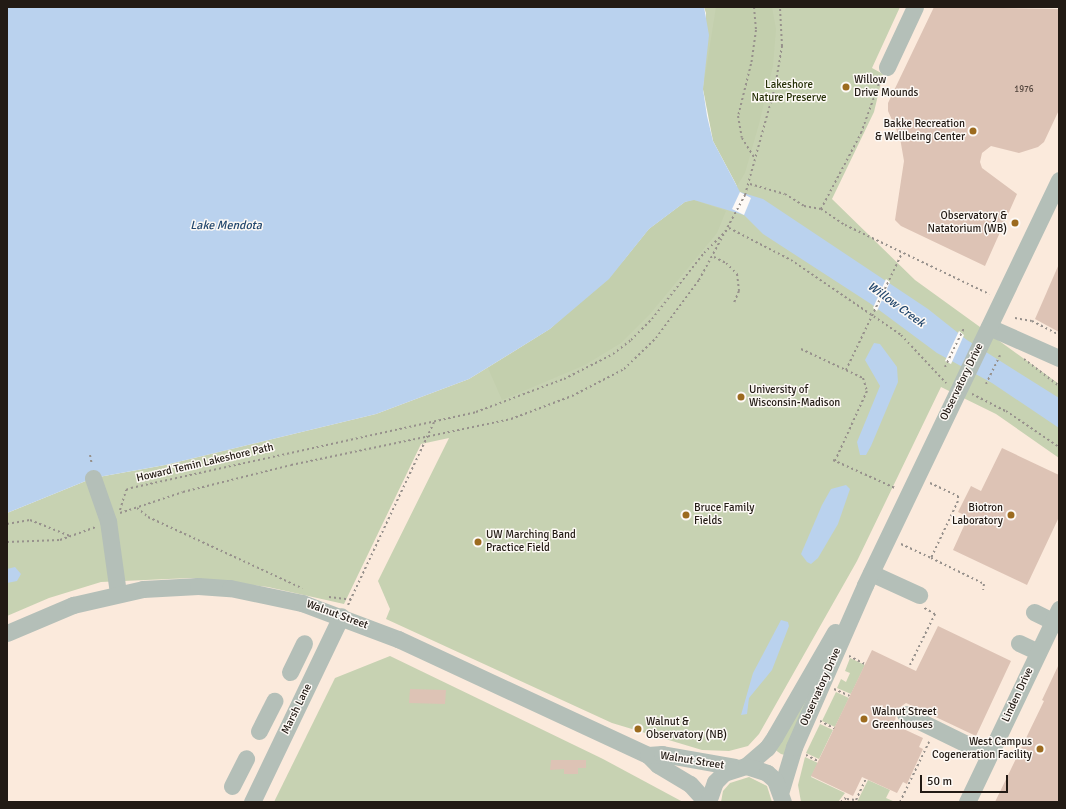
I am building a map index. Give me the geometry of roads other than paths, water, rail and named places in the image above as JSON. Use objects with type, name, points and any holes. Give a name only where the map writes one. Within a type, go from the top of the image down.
[{"type":"street","points":[[887,67],[915,7]]},
{"type":"street","name":"Observatory Drive","points":[[782,796],[794,747],[868,579],[1059,180]]},
{"type":"street","points":[[989,327],[1059,358]]},
{"type":"street","points":[[93,478],[108,521],[124,594]]},
{"type":"street","points":[[868,579],[918,600]]},
{"type":"street","name":"Observatory Drive","points":[[707,802],[715,782],[768,748],[850,605],[868,579]]},
{"type":"street","points":[[185,586],[208,597]]},
{"type":"street","name":"Walnut Street","points":[[7,633],[78,607],[124,594],[185,586],[255,592],[302,603],[341,616],[404,642],[648,755],[658,765],[690,784],[707,802]]},
{"type":"street","points":[[1034,612],[1057,618]]},
{"type":"street","name":"Marsh Lane","points":[[252,802],[341,616]]},
{"type":"street","name":"Linden Drive","points":[[967,802],[1038,652],[1057,618]]},
{"type":"street","points":[[290,672],[304,643]]},
{"type":"street","points":[[1019,643],[1038,652]]},
{"type":"street","points":[[259,731],[274,700]]},
{"type":"street","points":[[905,714],[948,742],[989,755]]},
{"type":"street","name":"Walnut Street","points":[[648,755],[662,754],[741,766],[767,773],[782,796]]},
{"type":"street","points":[[232,786],[246,758]]},
{"type":"water","name":"Lake Mendota","points":[[7,7],[704,7],[709,35],[703,89],[707,116],[713,141],[740,192],[763,199],[928,309],[967,340],[1059,398],[1059,428],[992,383],[937,353],[871,304],[763,234],[744,215],[694,200],[685,202],[649,229],[609,279],[550,329],[469,379],[376,414],[165,465],[93,478],[7,513]]},
{"type":"water","points":[[874,343],[880,344],[897,367],[898,382],[871,446],[866,455],[860,455],[857,442],[880,386],[865,360]]},
{"type":"water","points":[[846,485],[850,489],[838,524],[818,558],[811,564],[807,562],[801,554],[822,505],[831,489]]},
{"type":"water","points":[[15,567],[21,574],[17,581],[7,583],[7,569]]},
{"type":"water","points":[[781,620],[788,622],[789,626],[772,670],[749,698],[747,714],[741,715],[753,673]]},
{"type":"place","name":"Willow Drive Mounds","points":[[846,87]]},
{"type":"place","name":"Bakke Recreation & Wellbeing Center","points":[[973,131]]},
{"type":"place","name":"Observatory & Natatorium (WB)","points":[[1015,223]]},
{"type":"place","name":"University of Wisconsin-Madison","points":[[741,397]]},
{"type":"place","name":"Bruce Family Fields","points":[[686,515]]},
{"type":"place","name":"Biotron Laboratory","points":[[1011,515]]},
{"type":"place","name":"UW Marching Band Practice Field","points":[[478,542]]},
{"type":"place","name":"Walnut Street Greenhouses","points":[[864,719]]},
{"type":"place","name":"Walnut & Observatory (NB)","points":[[638,729]]},
{"type":"place","name":"West Campus Cogeneration Facility","points":[[1040,749]]},
{"type":"park label","name":"Lakeshore Nature Preserve","points":[[789,92]]},
{"type":"water label","name":"Willow Creek","points":[[896,305]]}]
